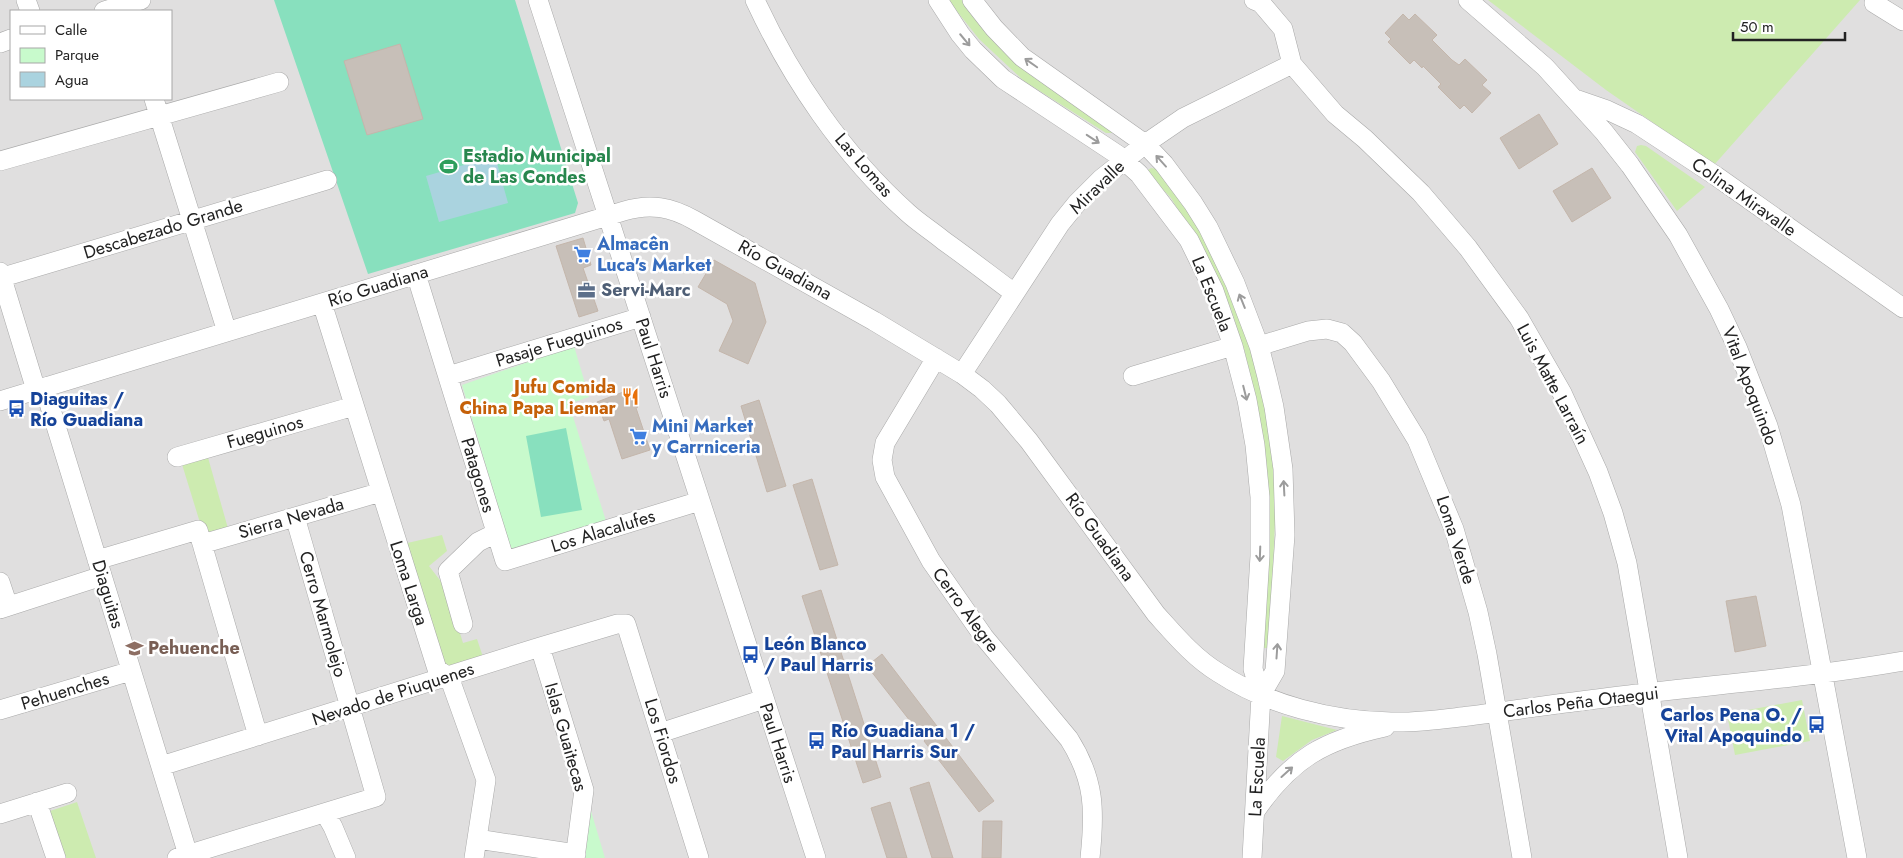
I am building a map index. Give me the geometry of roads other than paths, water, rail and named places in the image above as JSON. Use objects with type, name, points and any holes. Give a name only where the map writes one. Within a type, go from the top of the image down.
[{"type":"street","name":"Paul Harris","points":[[538,0],[816,858]]},
{"type":"street","name":"Las Lomas","points":[[755,0],[780,50],[798,80],[833,130],[860,164],[908,214],[1014,294]]},
{"type":"street","name":"La Escuela","points":[[938,0],[973,50],[1003,79],[1124,160],[1139,174],[1189,240],[1214,291],[1233,346],[1247,400],[1255,445],[1258,479],[1260,537],[1253,669],[1261,696],[1252,858]]},
{"type":"street","name":"La Escuela","points":[[972,0],[994,28],[1022,57],[1145,144],[1173,176],[1193,203],[1208,227],[1235,283],[1259,346],[1277,423],[1283,469],[1283,568],[1276,671],[1261,696]]},
{"type":"street","name":"Luis Matte Larraín","points":[[1254,0],[1261,3],[1283,29],[1292,64],[1335,114],[1393,166],[1440,214],[1494,282],[1541,355],[1581,432],[1613,512],[1627,563],[1678,858]]},
{"type":"street","name":"Vital Apoquindo","points":[[1468,0],[1546,67],[1604,132],[1655,200],[1699,271],[1737,347],[1768,426],[1791,505],[1856,858]]},
{"type":"street","points":[[1874,3],[1903,21]]},
{"type":"street","points":[[108,10],[131,5]]},
{"type":"street","name":"Miravalle","points":[[962,374],[1060,224],[1077,203],[1124,160],[1183,118],[1292,64]]},
{"type":"street","points":[[0,161],[157,108],[279,82]]},
{"type":"street","name":"Colina Miravalle","points":[[1577,100],[1607,110],[1637,124],[1716,176],[1903,308]]},
{"type":"street","points":[[157,108],[227,332]]},
{"type":"street","name":"Descabezado Grande","points":[[1,276],[327,180]]},
{"type":"street","name":"Río Guadiana","points":[[0,401],[631,209],[650,206],[666,207],[681,213],[858,312],[962,374],[998,404],[1014,422],[1156,614],[1179,639],[1217,672],[1261,696]]},
{"type":"street","name":"Patagones","points":[[416,274],[505,561]]},
{"type":"street","name":"Diaguitas","points":[[1,276],[100,568],[161,766],[185,857]]},
{"type":"street","name":"Loma Larga","points":[[322,303],[437,669],[448,677],[486,780],[474,858]]},
{"type":"street","name":"Pasaje Fueguinos","points":[[448,376],[641,317]]},
{"type":"street","name":"Loma Verde","points":[[1259,346],[1308,331],[1327,329],[1342,333],[1353,343],[1381,380],[1418,440],[1454,529],[1478,612],[1522,858]]},
{"type":"street","points":[[1133,376],[1233,346]]},
{"type":"street","name":"Cerro Alegre","points":[[936,358],[885,443],[882,460],[885,477],[931,562],[984,638],[1069,739],[1077,752],[1089,781],[1093,798],[1094,814],[1090,858]]},
{"type":"street","name":"Fueguinos","points":[[177,457],[354,406]]},
{"type":"street","name":"Sierra Nevada","points":[[4,607],[100,568],[200,537],[295,517],[381,492]]},
{"type":"street","name":"Los Alacalufes","points":[[505,561],[700,501]]},
{"type":"street","name":"Cerro Marmolejo","points":[[295,517],[376,797],[324,813]]},
{"type":"street","points":[[463,624],[448,571],[478,542],[496,533]]},
{"type":"street","points":[[200,537],[258,736]]},
{"type":"street","points":[[0,582],[4,607]]},
{"type":"street","name":"Nevado de Piuquenes","points":[[161,766],[448,677],[540,646],[617,624],[626,624]]},
{"type":"street","name":"Los Fiordos","points":[[626,624],[699,858]]},
{"type":"street","name":"Islas Guaitecas","points":[[540,646],[584,790],[575,856]]},
{"type":"street","name":"Carlos Peña Otaegui","points":[[1261,696],[1327,715],[1367,721],[1414,722],[1648,692],[1821,674],[1903,661]]},
{"type":"street","name":"Pehuenches","points":[[0,710],[131,671]]},
{"type":"street","points":[[660,733],[764,699]]},
{"type":"street","points":[[1256,810],[1269,790],[1285,774],[1302,759],[1322,747],[1343,738],[1414,722]]},
{"type":"street","points":[[0,814],[67,793]]},
{"type":"street","points":[[37,802],[56,858]]},
{"type":"street","points":[[185,857],[324,813],[346,858]]},
{"type":"street","points":[[477,839],[575,856]]},
{"type":"water","points":[[495,156],[508,203],[439,222],[426,176]]},
{"type":"place","name":"Estadio Municipal de Las Condes","points":[[449,166]]},
{"type":"place","name":"Almacên Luca's Market","points":[[583,254]]},
{"type":"place","name":"Servi-Marc","points":[[587,290]]},
{"type":"place","name":"Jufu Comida China Papa Liemar","points":[[630,397]]},
{"type":"place","name":"Diaguitas / Río Guadiana","points":[[16,409]]},
{"type":"place","name":"Mini Market y Carrniceria","points":[[638,436]]},
{"type":"place","name":"Pehuenche","points":[[134,648]]},
{"type":"place","name":"León Blanco / Paul Harris","points":[[750,654]]},
{"type":"place","name":"Carlos Pena O. / Vital Apoquindo","points":[[1816,725]]},
{"type":"place","name":"Río Guadiana 1 / Paul Harris Sur","points":[[817,741]]}]
